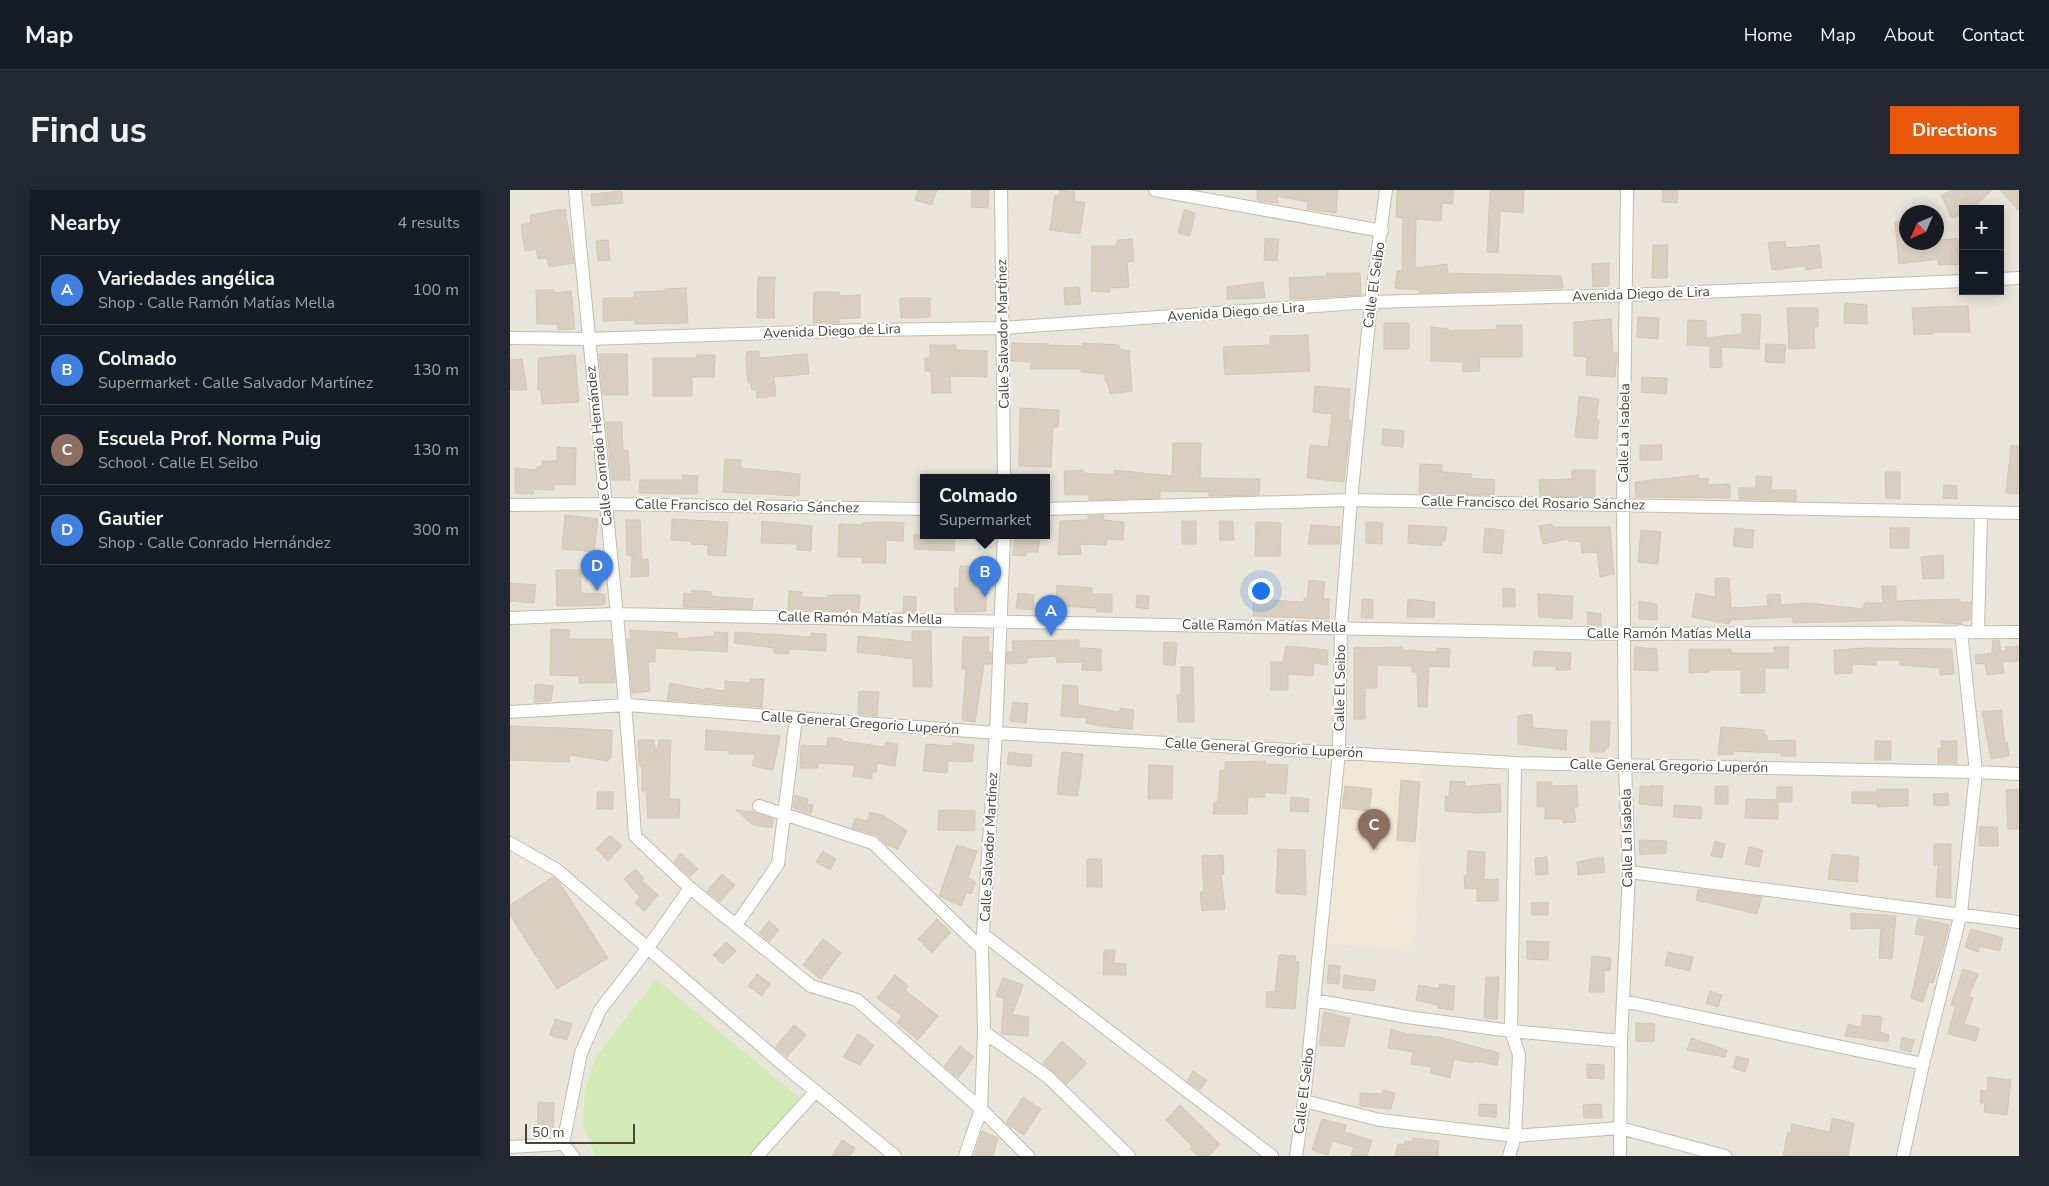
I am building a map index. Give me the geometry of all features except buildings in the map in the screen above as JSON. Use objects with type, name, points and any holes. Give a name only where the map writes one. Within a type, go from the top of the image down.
[{"type":"street","name":"Calle Conrado Hernández","points":[[575,190],[615,614],[627,706],[635,836],[690,888],[811,986],[856,1000],[981,1109]]},
{"type":"street","name":"Calle Salvador Martínez","points":[[1001,190],[1004,474]]},
{"type":"street","points":[[1155,190],[1382,231]]},
{"type":"street","name":"Calle El Seibo","points":[[1296,1156],[1304,1101],[1339,752],[1342,627],[1350,500],[1371,302],[1386,190]]},
{"type":"street","name":"Calle La Isabela","points":[[1620,1156],[1623,1001],[1629,872],[1625,766],[1623,504],[1627,190]]},
{"type":"street","points":[[2004,279],[2019,278]]},
{"type":"street","name":"Avenida Diego de Lira","points":[[510,338],[588,340],[866,330],[1002,328],[1371,302],[1626,295],[1959,281]]},
{"type":"street","name":"Calle Francisco del Rosario Sánchez","points":[[1050,509],[1350,500],[2019,513]]},
{"type":"street","name":"Calle Francisco del Rosario Sánchez","points":[[510,505],[606,504],[920,509]]},
{"type":"street","points":[[1978,631],[1981,513]]},
{"type":"street","name":"Calle Salvador Martínez","points":[[966,1156],[981,1109],[984,1032],[982,949],[996,733],[999,621],[1004,539]]},
{"type":"street","name":"Calle Ramón Matías Mella","points":[[510,618],[615,614],[1625,634],[2019,632]]},
{"type":"street","points":[[1903,1156],[1923,1064],[1961,913],[1976,772],[1961,631]]},
{"type":"street","name":"Calle General Gregorio Luperón","points":[[510,712],[627,706],[996,733],[1515,763],[2019,774]]},
{"type":"street","points":[[736,925],[778,864],[796,718]]},
{"type":"street","points":[[1509,1156],[1515,1136],[1519,1054],[1511,1031],[1515,763]]},
{"type":"street","points":[[759,806],[873,843],[982,949]]},
{"type":"street","points":[[510,843],[558,870],[648,950],[895,1156]]},
{"type":"street","points":[[1629,872],[1961,913],[2019,922]]},
{"type":"street","points":[[563,1144],[580,1053],[600,1010],[648,950],[690,888]]},
{"type":"street","points":[[984,935],[1272,1156]]},
{"type":"street","points":[[1314,1000],[1407,1017],[1511,1031],[1622,1040]]},
{"type":"street","points":[[1623,1001],[1923,1064]]},
{"type":"street","points":[[984,1032],[1048,1077],[1128,1156]]},
{"type":"street","points":[[757,1156],[816,1091]]},
{"type":"street","points":[[1304,1101],[1380,1120],[1515,1136],[1620,1128],[1725,1156]]},
{"type":"street","points":[[981,1109],[1028,1156]]},
{"type":"street","points":[[510,1147],[563,1144]]},
{"type":"street","points":[[563,1144],[573,1156]]},
{"type":"shaded area","points":[[510,190],[2019,190],[2019,1156],[510,1156]]},
{"type":"shaded area","points":[[1339,752],[1424,757],[1415,951],[1320,943]]},
{"type":"green space","points":[[656,979],[802,1100],[749,1156],[595,1156],[583,1125],[585,1089],[596,1057]]},
{"type":"place","name":"Gautier","points":[[597,591]]},
{"type":"place","name":"Colmado","points":[[985,597]]},
{"type":"place","name":"Variedades angélica","points":[[1051,636]]},
{"type":"place","name":"Escuela Prof. Norma Puig","points":[[1374,850]]}]
